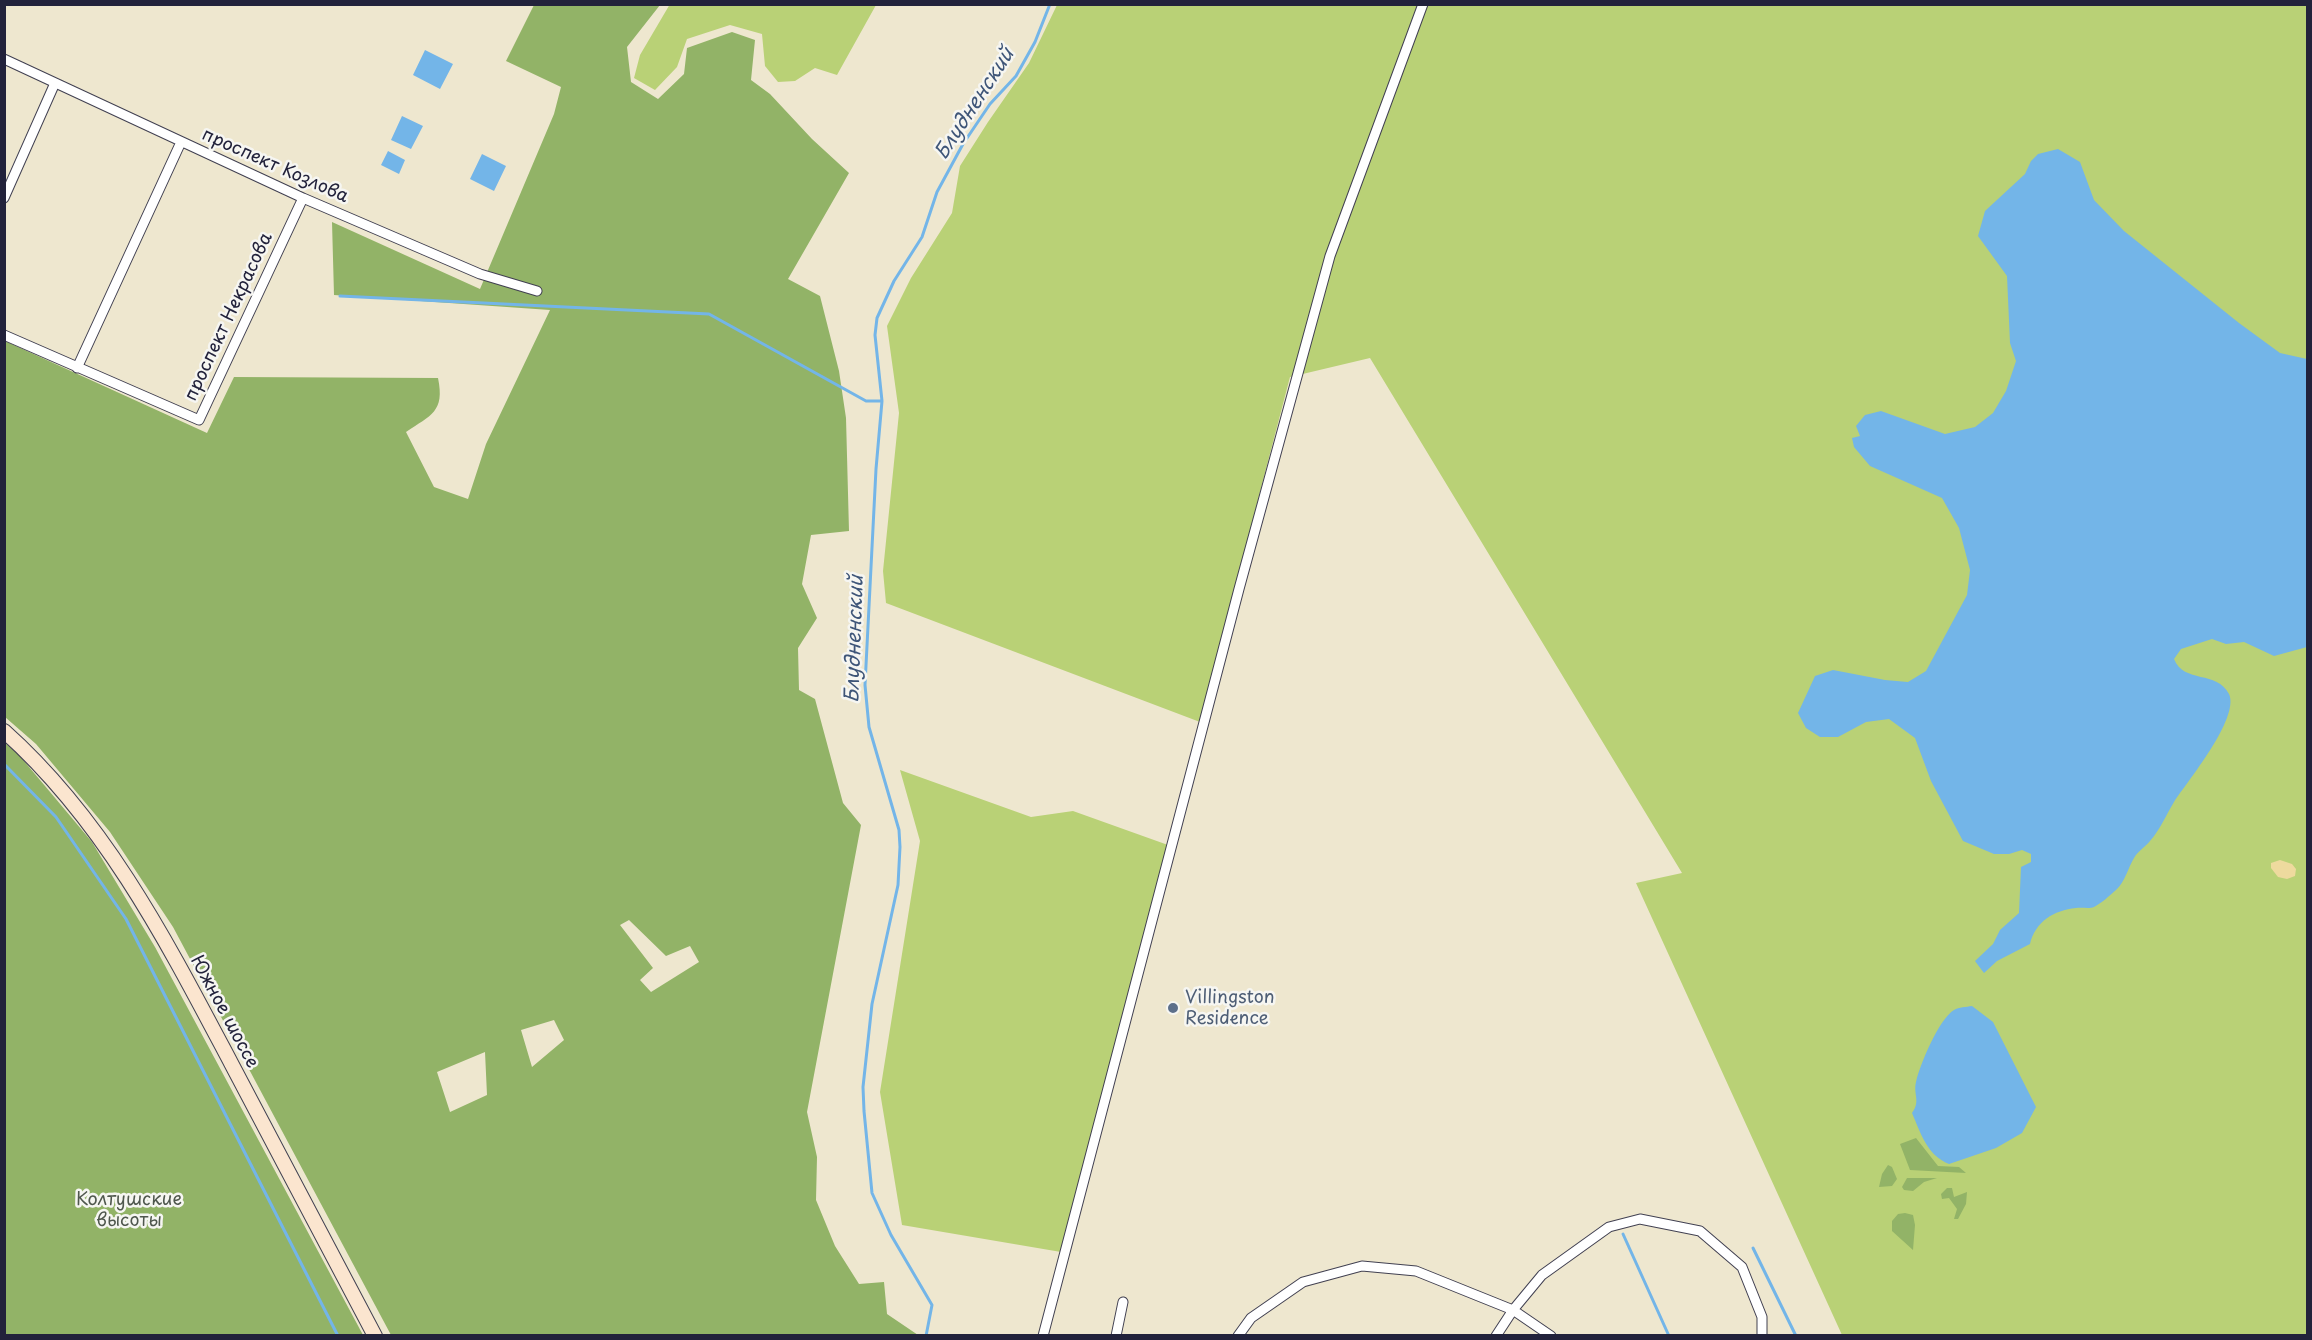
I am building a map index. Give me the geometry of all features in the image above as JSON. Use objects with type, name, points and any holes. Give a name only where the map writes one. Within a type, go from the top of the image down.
[{"type":"street","points":[[1043,1335],[1239,589],[1330,256],[1423,4]]},
{"type":"street","name":"проспект Козлова","points":[[4,59],[303,198],[480,274],[537,291]]},
{"type":"street","points":[[4,198],[55,83]]},
{"type":"street","points":[[78,368],[181,142]]},
{"type":"street","name":"проспект Некрасова","points":[[4,335],[199,420],[303,198]]},
{"type":"street","name":"Южное шоссе","points":[[4,731],[30,754],[102,840],[162,932],[375,1335]]},
{"type":"street","points":[[1496,1335],[1542,1275],[1609,1227],[1640,1219],[1700,1232],[1742,1267],[1762,1317],[1762,1335]]},
{"type":"street","points":[[1238,1335],[1251,1318],[1303,1282],[1362,1266],[1416,1271],[1513,1310],[1551,1335]]},
{"type":"street","points":[[1116,1335],[1123,1302]]},
{"type":"green space","points":[[670,4],[876,5],[837,75],[815,68],[795,81],[778,82],[765,66],[762,34],[730,25],[687,39],[677,67],[655,90],[634,78],[640,55]]},
{"type":"green space","points":[[534,5],[660,5],[627,47],[631,82],[658,99],[684,74],[687,48],[732,32],[755,40],[751,80],[770,94],[812,139],[849,173],[788,279],[820,296],[839,371],[846,418],[849,531],[811,535],[802,584],[817,618],[798,648],[799,690],[815,699],[843,803],[861,825],[807,1112],[817,1157],[816,1200],[835,1246],[859,1284],[884,1282],[887,1314],[918,1335],[391,1335],[173,927],[110,832],[36,744],[5,717],[5,341],[207,433],[234,377],[438,378],[440,389],[438,406],[429,416],[406,432],[434,487],[468,499],[486,444],[550,310],[334,295],[332,222],[480,289],[554,114],[561,87],[506,61]],"holes":[[[629,920],[666,956],[690,946],[699,962],[651,992],[640,980],[653,968],[620,925]],[[554,1020],[564,1040],[532,1067],[521,1030]],[[485,1052],[487,1095],[450,1112],[437,1072]]]},
{"type":"green space","points":[[1057,5],[2307,5],[2307,1335],[1842,1335],[1636,883],[1682,873],[1370,358],[1290,377],[1200,722],[886,603],[883,571],[899,413],[887,326],[911,278],[952,213],[960,166],[1029,63]]},
{"type":"green space","name":"Колтушские высоты","points":[[5,743],[19,755],[92,842],[155,947],[363,1335],[5,1335]]},
{"type":"green space","points":[[900,770],[1031,817],[1073,811],[1168,845],[1061,1252],[902,1225],[880,1092],[920,841]]},
{"type":"green space","points":[[1916,1138],[1938,1166],[1959,1167],[1966,1173],[1910,1170],[1900,1144]]},
{"type":"green space","points":[[1888,1165],[1892,1167],[1897,1179],[1892,1186],[1879,1187],[1882,1174]]},
{"type":"green space","points":[[1907,1178],[1937,1178],[1924,1182],[1913,1191],[1904,1190],[1902,1187]]},
{"type":"green space","points":[[1947,1188],[1952,1188],[1954,1197],[1967,1192],[1966,1204],[1958,1219],[1954,1219],[1957,1209],[1949,1198],[1942,1199],[1941,1194]]},
{"type":"green space","points":[[1898,1214],[1913,1215],[1915,1225],[1913,1250],[1892,1231],[1892,1221]]},
{"type":"sand","points":[[2280,860],[2292,864],[2296,869],[2295,876],[2287,879],[2278,877],[2271,868],[2271,863]]},
{"type":"water","points":[[425,50],[453,64],[440,89],[413,75]]},
{"type":"water","points":[[402,116],[423,126],[411,149],[391,140]]},
{"type":"water","points":[[2058,149],[2080,162],[2094,200],[2124,231],[2280,353],[2307,359],[2307,647],[2274,656],[2244,642],[2226,644],[2212,639],[2181,649],[2174,659],[2179,667],[2185,672],[2217,682],[2229,694],[2230,705],[2227,718],[2210,750],[2174,802],[2157,832],[2136,856],[2116,890],[2094,907],[2068,909],[2053,914],[2036,929],[2030,944],[1997,961],[1984,973],[1975,961],[1993,944],[2000,930],[2019,913],[2021,867],[2031,862],[2031,854],[2022,850],[2009,854],[1994,854],[1963,841],[1931,781],[1915,738],[1889,719],[1866,722],[1838,737],[1820,737],[1806,728],[1798,713],[1815,676],[1833,670],[1908,682],[1926,671],[1967,595],[1970,570],[1959,528],[1942,498],[1870,466],[1854,447],[1852,438],[1860,436],[1856,426],[1865,415],[1881,411],[1945,434],[1975,427],[1993,413],[2006,391],[2016,361],[2010,343],[2007,276],[1978,236],[1985,211],[2025,174],[2031,161],[2038,154]]},
{"type":"water","points":[[388,151],[405,160],[399,174],[381,165]]},
{"type":"water","points":[[482,154],[506,166],[494,191],[470,179]]},
{"type":"water","points":[[1972,1006],[1993,1022],[2036,1107],[2022,1133],[1996,1148],[1949,1164],[1935,1155],[1918,1129],[1912,1113],[1916,1105],[1915,1086],[1926,1054],[1942,1023],[1954,1010]]},
{"type":"waterway","name":"Блудненский","points":[[926,1336],[932,1305],[891,1235],[872,1193],[864,1111],[863,1087],[872,1004],[898,885],[900,847],[899,830],[869,727],[865,685],[876,469],[882,401],[875,335],[877,318],[894,281],[922,237],[937,192],[963,144],[990,104],[1016,76],[1035,42],[1050,4]]},
{"type":"waterway","points":[[340,296],[709,314],[866,401],[882,401]]},
{"type":"waterway","points":[[4,764],[56,817],[126,919],[338,1336]]},
{"type":"waterway","points":[[1623,1234],[1669,1336]]},
{"type":"waterway","points":[[1753,1248],[1796,1336]]},
{"type":"place","name":"Villingston Residence","points":[[1173,1008]]}]
